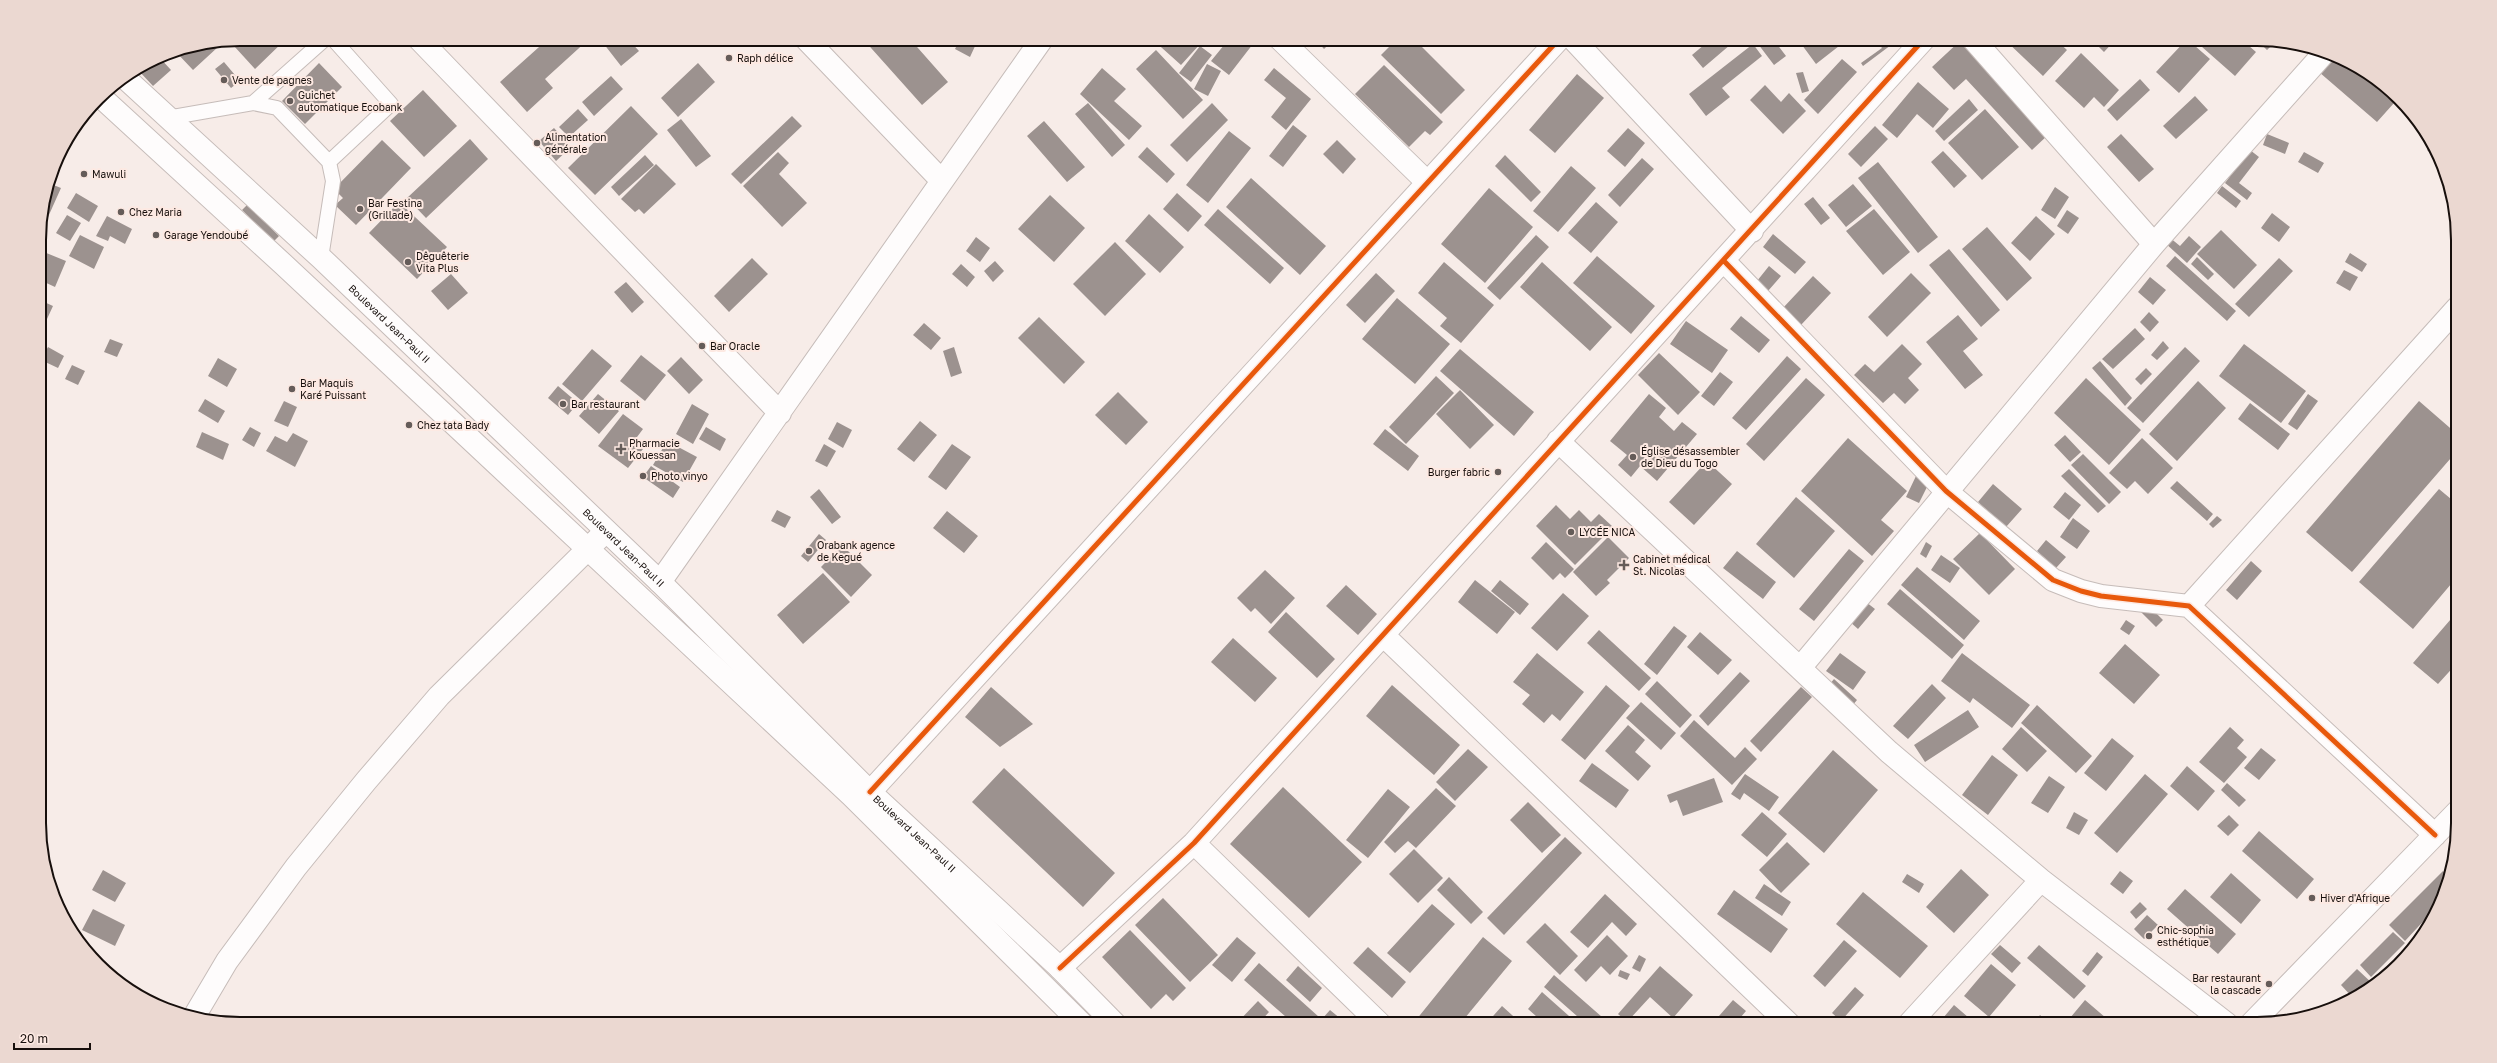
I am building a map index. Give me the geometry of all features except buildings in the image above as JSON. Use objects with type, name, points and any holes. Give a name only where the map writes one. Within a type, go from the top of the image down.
[{"type":"street","points":[[426,46],[780,413]]},
{"type":"street","points":[[813,46],[942,181]]},
{"type":"street","points":[[660,582],[1037,46]]},
{"type":"street","points":[[1287,46],[1427,182]]},
{"type":"street","points":[[870,792],[1553,46]]},
{"type":"street","points":[[1580,46],[1752,231]]},
{"type":"street","points":[[1060,968],[1194,843],[1558,440],[1752,231],[1918,46]]},
{"type":"street","points":[[1978,46],[2154,244]]},
{"type":"street","points":[[1800,668],[2154,244],[2321,57]]},
{"type":"street","name":"Boulevard Jean-Paul II","points":[[129,81],[321,258],[660,582],[870,792],[1060,968],[1108,1017]]},
{"type":"street","name":"Boulevard Jean-Paul II","points":[[105,101],[283,264],[587,550],[851,795],[1075,1017]]},
{"type":"street","points":[[1724,261],[1946,492],[2053,580],[2081,591],[2101,596],[2189,606],[2435,834]]},
{"type":"street","points":[[2189,606],[2451,315]]},
{"type":"street","points":[[1558,440],[1889,752],[2041,880],[2218,1017]]},
{"type":"street","points":[[197,1012],[231,954],[296,867],[439,696],[606,531]]},
{"type":"street","points":[[1383,635],[1782,1017]]},
{"type":"street","points":[[2258,1017],[2451,818]]},
{"type":"street","points":[[1194,843],[1373,1017]]},
{"type":"street","points":[[1915,1017],[2041,880]]},
{"type":"lane","points":[[253,103],[317,46]]},
{"type":"lane","points":[[329,162],[391,104],[339,46]]},
{"type":"lane","points":[[167,118],[253,103],[277,108],[329,162],[333,181],[321,258]]},
{"type":"cycle path","points":[[870,792],[1553,46]]},
{"type":"cycle path","points":[[1060,968],[1194,843],[1918,46]]},
{"type":"cycle path","points":[[1724,261],[1946,491],[2053,580],[2081,591],[2101,596],[2189,606],[2435,835]]},
{"type":"place","name":"Raph délice","points":[[729,58]]},
{"type":"place","name":"Vente de pagnes","points":[[224,80]]},
{"type":"place","name":"Guichet automatique Ecobank","points":[[290,101]]},
{"type":"place","name":"Alimentation générale","points":[[537,143]]},
{"type":"place","name":"Mawuli","points":[[84,174]]},
{"type":"place","name":"Bar Festina (Grillade)","points":[[360,209]]},
{"type":"place","name":"Chez Maria","points":[[121,212]]},
{"type":"place","name":"Garage Yendoubé","points":[[156,235]]},
{"type":"place","name":"Dêguêterie Vita Plus","points":[[408,262]]},
{"type":"place","name":"Bar Oracle","points":[[702,346]]},
{"type":"place","name":"Bar Maquis Karé Puissant","points":[[292,389]]},
{"type":"place","name":"Bar restaurant","points":[[563,404]]},
{"type":"place","name":"Chez tata Bady","points":[[409,425]]},
{"type":"place","name":"Pharmacie Kouessan","points":[[621,449]]},
{"type":"place","name":"Église désassembler de Dieu du Togo","points":[[1633,457]]},
{"type":"place","name":"Burger fabric","points":[[1498,472]]},
{"type":"place","name":"Photo vinyo","points":[[643,476]]},
{"type":"place","name":"LYCÉE NICA","points":[[1571,532]]},
{"type":"place","name":"Orabank agence de Kegué","points":[[809,551]]},
{"type":"place","name":"Cabinet médical St. Nicolas","points":[[1624,565]]},
{"type":"place","name":"Hiver d'Afrique","points":[[2312,898]]},
{"type":"place","name":"Chic-sophia esthétique","points":[[2149,936]]},
{"type":"place","name":"Bar restaurant la cascade","points":[[2269,984]]}]
